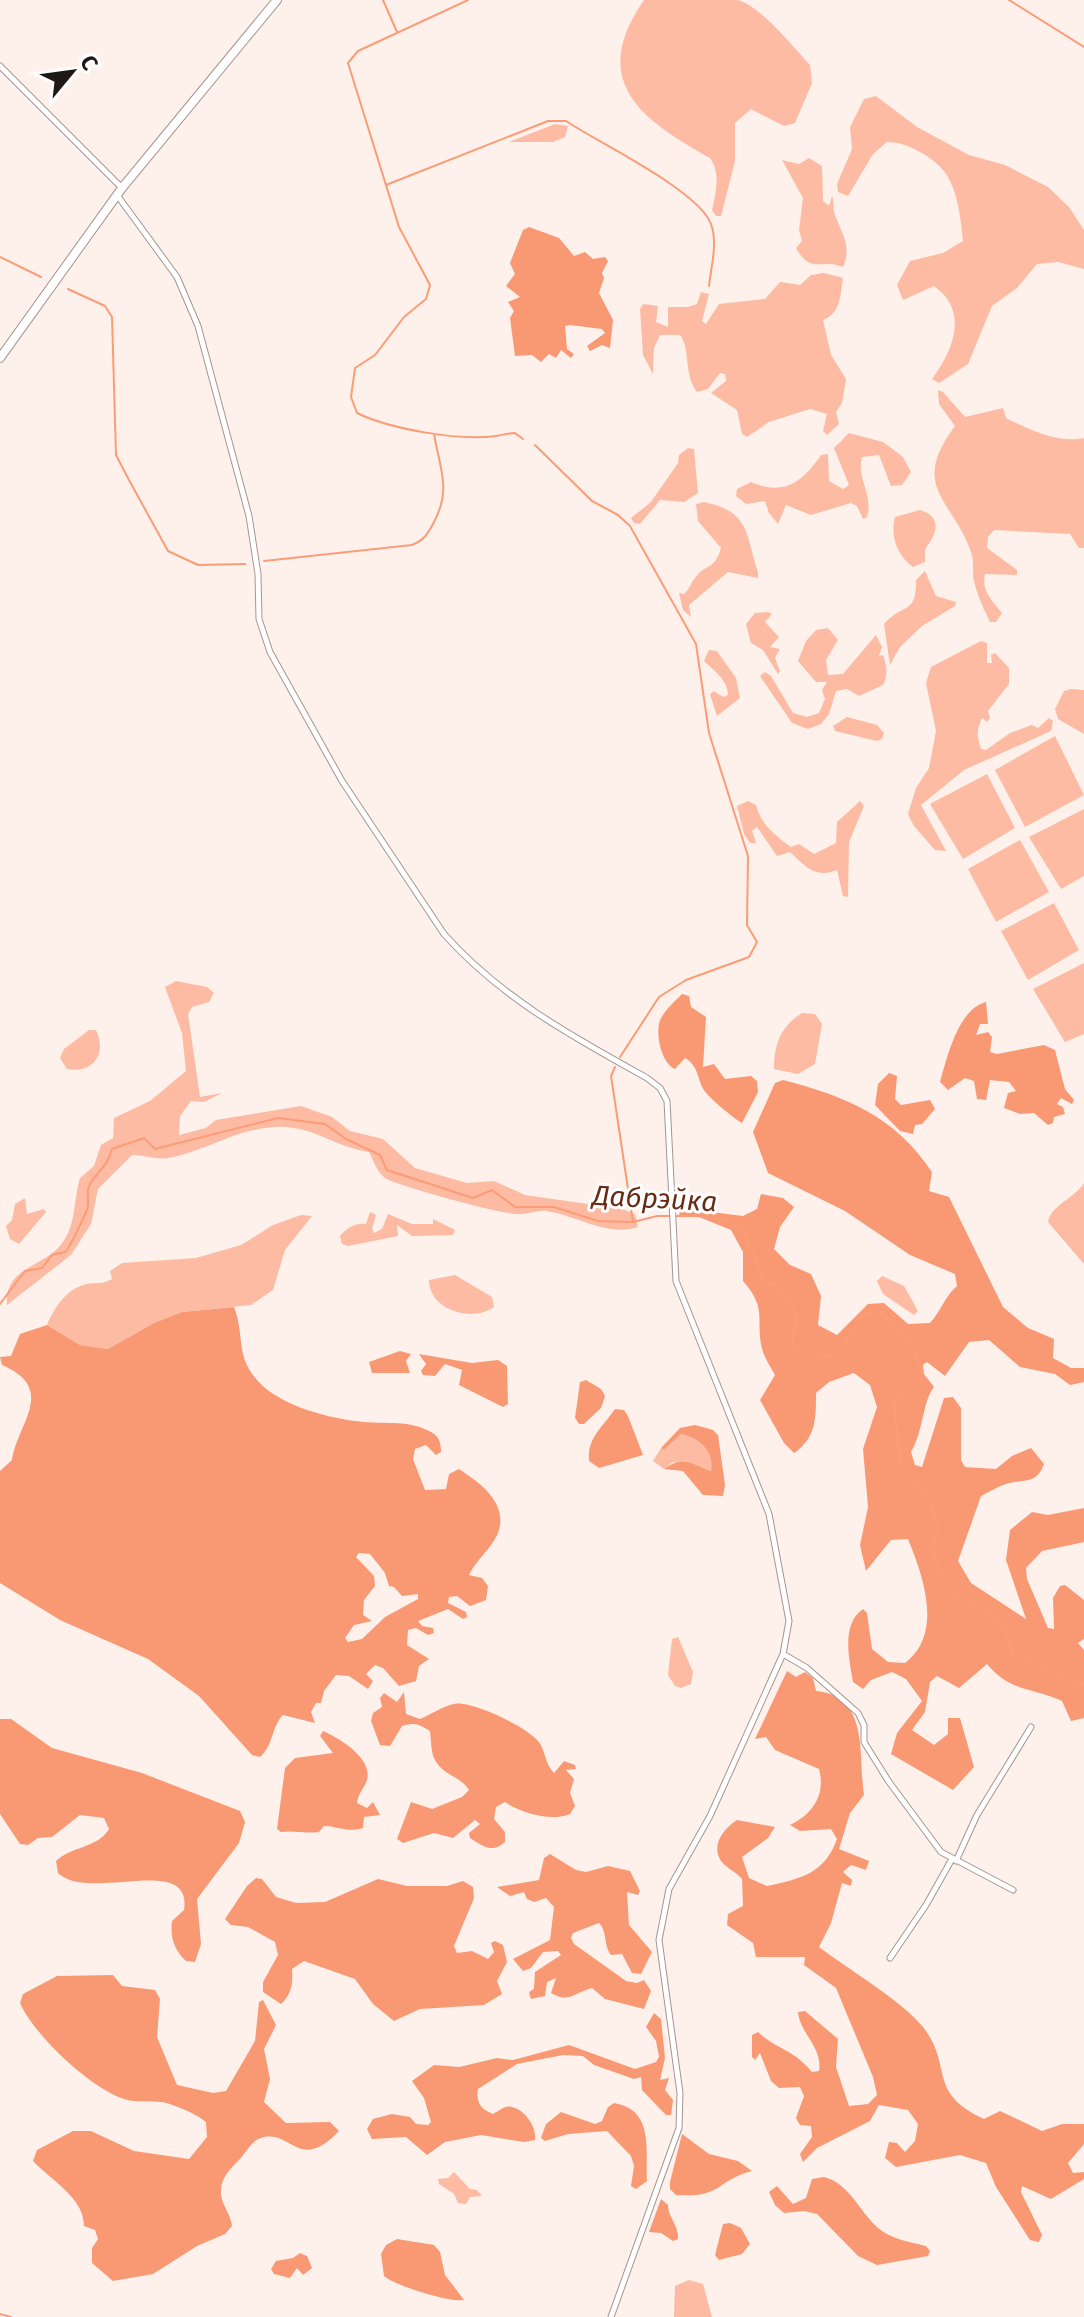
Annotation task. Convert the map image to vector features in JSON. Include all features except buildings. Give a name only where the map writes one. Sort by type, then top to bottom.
[{"type":"highway","points":[[0,358],[120,191],[277,0]]},
{"type":"street","points":[[0,66],[120,191],[177,277],[198,326],[249,516],[258,574],[259,619],[270,652],[350,793],[444,934],[464,957],[557,1029],[660,1088],[669,1113],[670,1208],[676,1281],[683,1306],[769,1514],[789,1621],[783,1654],[710,1816],[669,1889],[665,1902],[659,1940],[680,2093],[679,2128],[611,2317]]},
{"type":"street","points":[[783,1654],[807,1668],[858,1713],[864,1725],[864,1742],[889,1782],[936,1845],[954,1860],[1013,1890]]},
{"type":"street","points":[[890,1958],[954,1860],[977,1815],[1031,1727]]},
{"type":"shaded area","points":[[644,0],[737,0],[746,3],[776,28],[810,65],[812,83],[795,123],[784,126],[751,109],[735,123],[735,161],[721,216],[716,216],[712,210],[717,176],[710,158],[662,128],[644,112],[630,95],[622,75],[621,53],[628,28]]},
{"type":"shaded area","points":[[876,96],[917,127],[969,155],[1005,165],[1048,187],[1069,207],[1084,230],[1084,269],[1058,262],[1037,264],[1017,288],[992,306],[968,364],[939,383],[932,379],[952,343],[955,319],[952,307],[934,286],[903,300],[897,285],[910,261],[943,253],[963,241],[958,206],[950,181],[928,157],[911,147],[887,142],[873,154],[848,196],[838,192],[837,184],[852,149],[850,127],[864,99]]},
{"type":"shaded area","points":[[555,124],[568,126],[565,137],[553,142],[509,142]]},
{"type":"shaded area","points":[[809,158],[822,166],[823,201],[829,206],[832,196],[833,199],[834,213],[846,246],[843,267],[812,264],[796,248],[802,241],[799,230],[803,198],[782,160],[799,164]]},
{"type":"shaded area","points":[[529,227],[559,238],[574,256],[585,252],[593,259],[605,257],[608,261],[602,273],[604,278],[599,293],[613,320],[610,348],[602,345],[590,351],[587,346],[605,333],[602,329],[570,325],[565,326],[567,349],[574,354],[571,358],[561,350],[556,358],[549,354],[541,362],[532,355],[515,356],[510,318],[514,311],[508,302],[520,297],[506,286],[515,274],[510,263],[523,230]]},
{"type":"shaded area","points":[[824,273],[843,278],[836,308],[823,320],[831,355],[846,379],[842,403],[836,412],[839,424],[827,435],[823,431],[827,414],[810,409],[769,422],[747,437],[742,434],[737,410],[711,393],[726,381],[725,374],[720,373],[708,389],[697,392],[690,377],[680,335],[660,335],[654,348],[653,374],[643,355],[640,309],[643,304],[658,306],[656,322],[668,327],[668,307],[688,307],[697,304],[701,292],[709,294],[702,321],[706,324],[719,304],[765,299],[780,282],[800,285],[811,275]]},
{"type":"shaded area","points":[[938,390],[965,417],[1003,408],[1006,418],[1034,431],[1065,439],[1084,438],[1084,548],[1079,548],[1070,534],[994,530],[988,537],[987,548],[1017,570],[1017,575],[985,574],[986,590],[1002,613],[996,622],[990,622],[981,602],[974,581],[972,555],[935,480],[935,465],[941,447],[955,426],[939,404]]},
{"type":"shaded area","points":[[849,433],[883,442],[903,457],[911,472],[902,485],[891,486],[879,455],[862,457],[861,472],[869,509],[867,517],[863,519],[857,506],[851,503],[811,515],[786,505],[778,524],[769,513],[765,501],[746,504],[736,496],[737,489],[751,482],[773,488],[791,484],[807,473],[821,455],[828,454],[829,481],[843,489],[849,485],[834,448]]},
{"type":"shaded area","points":[[688,448],[694,449],[698,493],[684,502],[660,500],[640,524],[634,523],[631,518],[651,502],[678,463],[679,455]]},
{"type":"shaded area","points":[[704,502],[730,512],[744,526],[758,578],[728,572],[689,605],[691,617],[683,610],[679,593],[684,594],[688,590],[699,573],[713,563],[721,548],[698,521],[696,504]]},
{"type":"shaded area","points":[[920,510],[932,517],[936,526],[933,538],[925,549],[925,562],[913,567],[899,551],[894,538],[894,524],[895,517]]},
{"type":"shaded area","points":[[925,571],[936,596],[956,602],[955,606],[922,626],[900,647],[890,665],[884,624],[911,604],[916,580]]},
{"type":"shaded area","points":[[755,613],[772,614],[765,622],[779,637],[770,647],[780,649],[775,658],[780,671],[778,674],[763,650],[751,643],[746,624]]},
{"type":"shaded area","points":[[828,628],[838,640],[826,660],[828,675],[843,674],[876,635],[882,647],[879,656],[883,655],[886,678],[883,685],[859,696],[847,689],[836,691],[829,714],[821,724],[808,729],[792,723],[760,676],[765,672],[771,676],[793,713],[807,717],[819,713],[825,699],[822,690],[827,682],[816,682],[798,661],[806,641],[816,630]]},
{"type":"shaded area","points":[[981,641],[987,643],[987,663],[992,663],[991,655],[995,653],[1009,668],[1009,684],[988,711],[990,718],[987,722],[982,718],[980,722],[978,734],[981,749],[986,750],[1010,733],[1032,725],[1038,728],[1049,718],[1053,721],[1051,731],[964,770],[921,805],[946,851],[935,850],[914,826],[908,814],[916,788],[929,768],[936,731],[926,683],[931,667]]},
{"type":"shaded area","points":[[709,650],[717,651],[736,678],[740,698],[717,716],[710,694],[714,691],[723,697],[728,695],[720,676],[704,661]]},
{"type":"shaded area","points":[[1084,690],[1084,734],[1058,719],[1055,709],[1064,691]]},
{"type":"shaded area","points":[[847,717],[877,725],[884,733],[882,739],[877,741],[835,731],[833,726]]},
{"type":"shaded area","points":[[1055,736],[1084,795],[1025,827],[995,770]]},
{"type":"shaded area","points":[[987,774],[1015,828],[963,859],[930,804]]},
{"type":"shaded area","points":[[748,801],[756,805],[765,823],[779,838],[791,847],[799,844],[814,854],[836,843],[837,822],[860,801],[864,806],[849,842],[848,897],[843,896],[837,870],[816,872],[790,852],[777,856],[757,827],[752,831],[756,843],[750,843],[744,834],[737,806]]},
{"type":"shaded area","points":[[1084,809],[1084,876],[1061,889],[1029,837]]},
{"type":"shaded area","points":[[1020,840],[1049,892],[996,922],[968,869]]},
{"type":"shaded area","points":[[1054,903],[1079,950],[1028,980],[1001,931]]},
{"type":"shaded area","points":[[1084,963],[1084,1034],[1065,1042],[1033,989]]},
{"type":"shaded area","points":[[176,981],[207,987],[214,993],[209,1002],[192,1007],[188,1014],[200,1097],[222,1093],[204,1102],[191,1101],[180,1116],[179,1135],[206,1128],[216,1120],[301,1106],[332,1117],[350,1131],[383,1139],[415,1168],[467,1183],[494,1181],[525,1195],[588,1204],[607,1203],[635,1214],[638,1227],[604,1228],[547,1211],[517,1214],[471,1205],[385,1178],[369,1152],[301,1129],[275,1127],[234,1136],[169,1158],[132,1155],[98,1189],[91,1224],[71,1255],[7,1305],[7,1293],[16,1277],[57,1249],[68,1233],[80,1178],[94,1166],[101,1145],[113,1138],[114,1118],[150,1101],[186,1071],[182,1033],[165,987]]},
{"type":"shaded area","points":[[682,994],[689,996],[691,1007],[706,1017],[703,1067],[714,1064],[725,1079],[751,1076],[757,1081],[758,1092],[742,1123],[708,1095],[690,1062],[685,1058],[675,1069],[663,1054],[659,1024],[665,1011]]},
{"type":"shaded area","points":[[986,1002],[988,1024],[980,1024],[976,1035],[988,1032],[992,1037],[990,1052],[997,1054],[1044,1045],[1055,1050],[1065,1089],[1074,1100],[1072,1104],[1061,1098],[1057,1104],[1063,1107],[1065,1114],[1054,1117],[1053,1123],[1048,1125],[1034,1113],[1020,1114],[1004,1108],[1008,1093],[1016,1091],[1009,1082],[990,1080],[986,1100],[977,1099],[974,1081],[965,1078],[948,1090],[940,1082],[961,1024],[976,1006]]},
{"type":"shaded area","points":[[802,1013],[815,1014],[822,1024],[815,1064],[798,1074],[774,1069],[780,1036]]},
{"type":"shaded area","points":[[89,1030],[96,1030],[99,1038],[96,1060],[84,1068],[67,1069],[60,1058],[64,1049]]},
{"type":"shaded area","points":[[889,1073],[897,1076],[895,1099],[901,1105],[930,1100],[935,1109],[922,1124],[915,1125],[913,1134],[900,1131],[875,1105],[878,1084]]},
{"type":"shaded area","points":[[783,1080],[848,1101],[885,1122],[902,1136],[932,1172],[929,1191],[949,1197],[1003,1307],[1028,1328],[1054,1339],[1053,1358],[1071,1368],[1084,1368],[1084,1382],[1070,1385],[1055,1374],[1020,1367],[989,1340],[969,1342],[945,1376],[927,1362],[923,1365],[924,1374],[934,1387],[911,1452],[915,1465],[922,1467],[944,1398],[953,1397],[961,1408],[961,1460],[965,1467],[996,1469],[1012,1456],[1031,1448],[1044,1464],[1037,1476],[1006,1484],[981,1496],[958,1561],[971,1583],[1026,1619],[1006,1560],[1010,1530],[1032,1512],[1048,1515],[1084,1508],[1084,1542],[1042,1551],[1026,1568],[1027,1579],[1048,1628],[1054,1629],[1053,1598],[1060,1586],[1065,1585],[1084,1600],[1084,1639],[1078,1643],[1084,1650],[1084,1718],[1071,1721],[1062,1701],[1004,1680],[987,1664],[959,1688],[937,1676],[930,1682],[925,1712],[912,1730],[934,1745],[948,1734],[948,1718],[960,1718],[974,1767],[953,1790],[891,1754],[897,1733],[922,1701],[906,1679],[892,1672],[871,1680],[863,1689],[853,1682],[849,1633],[856,1616],[863,1609],[867,1613],[872,1649],[888,1662],[905,1663],[917,1651],[927,1620],[924,1587],[908,1539],[891,1540],[866,1571],[860,1545],[868,1507],[863,1449],[877,1407],[870,1385],[854,1373],[829,1382],[816,1393],[811,1434],[794,1453],[784,1443],[760,1400],[775,1375],[763,1352],[756,1300],[743,1281],[743,1252],[731,1230],[699,1217],[679,1217],[680,1208],[743,1216],[757,1209],[761,1194],[783,1198],[794,1207],[780,1227],[774,1249],[790,1265],[811,1274],[821,1296],[818,1325],[837,1335],[868,1304],[884,1303],[908,1324],[930,1323],[934,1318],[957,1286],[955,1274],[910,1255],[845,1211],[768,1173],[753,1132],[775,1083]]},
{"type":"shaded area","points":[[1084,1183],[1084,1264],[1048,1222],[1054,1211]]},
{"type":"shaded area","points":[[25,1198],[27,1214],[44,1209],[46,1212],[19,1244],[10,1239],[6,1226],[12,1220],[15,1204]]},
{"type":"shaded area","points":[[370,1212],[376,1215],[372,1228],[374,1233],[382,1229],[388,1214],[412,1224],[433,1224],[433,1219],[455,1230],[453,1235],[412,1236],[397,1225],[398,1236],[348,1246],[342,1244],[340,1236],[358,1224],[366,1224]]},
{"type":"shaded area","points":[[301,1215],[312,1216],[285,1250],[273,1290],[251,1305],[182,1312],[154,1323],[108,1349],[80,1345],[47,1325],[67,1294],[80,1286],[112,1279],[110,1271],[122,1263],[196,1258],[241,1245],[273,1225]]},
{"type":"shaded area","points":[[455,1275],[492,1297],[494,1307],[475,1314],[453,1311],[444,1306],[436,1299],[429,1280]]},
{"type":"shaded area","points":[[882,1276],[904,1286],[918,1311],[914,1315],[883,1294],[877,1281]]},
{"type":"shaded area","points":[[234,1307],[246,1362],[267,1389],[292,1404],[336,1418],[406,1424],[431,1432],[439,1440],[441,1452],[436,1455],[426,1445],[415,1449],[413,1459],[425,1490],[446,1489],[449,1474],[459,1469],[490,1495],[500,1512],[498,1533],[469,1575],[482,1578],[488,1586],[486,1600],[470,1606],[457,1596],[449,1597],[448,1603],[466,1612],[467,1617],[463,1619],[448,1609],[418,1621],[422,1626],[433,1628],[434,1633],[428,1635],[416,1628],[408,1630],[407,1645],[429,1659],[419,1666],[416,1681],[399,1686],[383,1668],[375,1665],[366,1674],[373,1681],[368,1689],[349,1676],[336,1675],[324,1691],[321,1703],[316,1703],[311,1712],[315,1723],[283,1715],[260,1757],[252,1755],[199,1696],[148,1659],[60,1620],[0,1583],[0,1471],[12,1460],[30,1408],[31,1396],[28,1385],[19,1374],[2,1365],[0,1357],[11,1356],[20,1334],[47,1325],[80,1345],[108,1349],[154,1323],[182,1312]],"holes":[[[359,1553],[370,1554],[385,1573],[389,1586],[402,1596],[418,1594],[418,1599],[385,1617],[362,1639],[348,1642],[345,1638],[354,1625],[372,1621],[363,1615],[364,1600],[375,1586],[374,1576],[356,1557]]]},
{"type":"shaded area","points":[[400,1351],[411,1354],[406,1361],[410,1373],[372,1373],[369,1362]]},
{"type":"shaded area","points":[[419,1354],[472,1363],[498,1360],[507,1366],[508,1404],[503,1407],[459,1385],[462,1370],[445,1364],[435,1376],[423,1375],[421,1371],[426,1364]]},
{"type":"shaded area","points":[[586,1380],[601,1389],[605,1396],[601,1408],[584,1424],[579,1424],[575,1418],[580,1382]]},
{"type":"shaded area","points":[[615,1409],[624,1410],[628,1416],[643,1455],[599,1468],[589,1461],[591,1445]]},
{"type":"shaded area","points":[[695,1425],[713,1430],[718,1435],[725,1485],[723,1496],[703,1495],[683,1471],[664,1469],[683,1462],[711,1471],[711,1457],[704,1446],[694,1439],[681,1434],[664,1450],[661,1448],[680,1428]]},
{"type":"shaded area","points":[[681,1434],[704,1446],[711,1457],[712,1471],[673,1462],[664,1469],[653,1461],[661,1448],[664,1450]]},
{"type":"shaded area","points":[[678,1637],[693,1672],[691,1684],[681,1688],[675,1686],[668,1675],[672,1639]]},
{"type":"shaded area","points":[[787,1671],[796,1677],[805,1672],[813,1678],[816,1691],[833,1695],[845,1704],[858,1730],[860,1746],[864,1795],[850,1813],[839,1849],[869,1861],[866,1870],[851,1865],[843,1872],[852,1880],[851,1886],[842,1883],[831,1923],[819,1947],[914,2017],[932,2041],[947,2089],[966,2109],[984,2119],[1000,2111],[1042,2131],[1062,2124],[1084,2124],[1084,2144],[1068,2163],[1073,2173],[1084,2172],[1084,2179],[1051,2199],[1022,2186],[1021,2192],[1042,2235],[1039,2242],[1030,2240],[996,2187],[986,2163],[960,2155],[896,2167],[885,2158],[889,2142],[897,2143],[905,2152],[915,2141],[918,2124],[908,2110],[879,2105],[870,2121],[817,2148],[803,2162],[800,2154],[812,2137],[811,2126],[800,2125],[796,2118],[804,2096],[800,2087],[779,2088],[771,2081],[760,2053],[755,2060],[752,2057],[752,2035],[758,2032],[798,2058],[812,2072],[819,2071],[818,2055],[798,2012],[805,2011],[838,2039],[836,2067],[849,2106],[868,2104],[877,2095],[873,2077],[836,1988],[804,1965],[805,1957],[756,1957],[753,1943],[727,1925],[728,1914],[743,1906],[742,1879],[721,1861],[717,1849],[720,1837],[732,1823],[737,1820],[775,1827],[768,1838],[742,1857],[749,1878],[767,1886],[801,1877],[819,1867],[837,1839],[831,1829],[800,1831],[790,1825],[805,1815],[816,1802],[821,1787],[819,1769],[775,1750],[766,1737],[755,1739]]},
{"type":"shaded area","points":[[404,1692],[406,1714],[420,1719],[454,1704],[473,1706],[532,1735],[541,1745],[554,1773],[564,1761],[575,1765],[576,1769],[566,1770],[574,1779],[570,1793],[575,1806],[570,1814],[554,1817],[536,1815],[505,1802],[496,1807],[494,1819],[505,1832],[505,1842],[496,1848],[488,1848],[470,1838],[469,1833],[480,1824],[475,1820],[453,1838],[434,1833],[403,1843],[397,1839],[411,1802],[432,1809],[462,1797],[469,1790],[437,1764],[432,1752],[430,1731],[423,1727],[413,1724],[402,1726],[390,1746],[380,1745],[371,1721],[373,1713],[382,1707],[380,1698],[384,1693],[397,1702]]},
{"type":"shaded area","points":[[0,1719],[11,1719],[52,1748],[142,1773],[240,1811],[245,1822],[239,1843],[197,1899],[201,1944],[195,1962],[186,1961],[174,1943],[172,1921],[184,1910],[182,1893],[172,1884],[156,1881],[92,1883],[72,1881],[58,1873],[56,1861],[62,1856],[92,1844],[104,1835],[109,1829],[104,1818],[80,1815],[52,1837],[38,1838],[28,1845],[20,1844],[0,1814]]},
{"type":"shaded area","points":[[323,1731],[346,1744],[365,1764],[367,1780],[357,1803],[367,1808],[373,1802],[380,1815],[364,1817],[363,1828],[347,1830],[324,1826],[319,1832],[281,1832],[277,1829],[285,1768],[295,1758],[333,1753],[320,1736]]},
{"type":"shaded area","points":[[550,1854],[576,1870],[586,1872],[608,1866],[630,1871],[640,1891],[638,1895],[627,1892],[629,1925],[652,1952],[641,1974],[632,1973],[622,1954],[611,1955],[599,1923],[573,1933],[571,1938],[574,1944],[626,1981],[637,1983],[644,1980],[651,1991],[644,2009],[605,1999],[592,1988],[567,1997],[557,1996],[551,1993],[556,1978],[547,1982],[545,1996],[531,1999],[529,1992],[534,1989],[535,1972],[561,1955],[558,1951],[543,1952],[531,1968],[523,1971],[513,1959],[550,1940],[554,1907],[546,1898],[534,1902],[527,1899],[524,1892],[510,1896],[497,1887],[539,1880],[544,1858]]},
{"type":"shaded area","points":[[256,1878],[262,1879],[276,1897],[296,1903],[325,1902],[378,1879],[407,1886],[447,1886],[463,1881],[473,1887],[474,1898],[454,1946],[457,1953],[472,1951],[488,1959],[494,1952],[491,1943],[495,1941],[503,1945],[507,1962],[497,1981],[502,1994],[484,2005],[420,2009],[394,2021],[373,2004],[355,1979],[304,1961],[292,1969],[291,1988],[281,2004],[263,1992],[263,1982],[278,1955],[275,1942],[248,1927],[231,1925],[225,1919]]},
{"type":"shaded area","points":[[113,1975],[122,1986],[155,1990],[160,1999],[157,2037],[177,2085],[213,2093],[226,2091],[255,2041],[259,2002],[263,2000],[276,2025],[264,2049],[270,2079],[264,2102],[286,2123],[330,2122],[339,2131],[314,2149],[296,2147],[271,2137],[257,2140],[229,2170],[221,2186],[232,2226],[225,2234],[197,2246],[153,2274],[113,2281],[92,2263],[92,2248],[98,2239],[95,2230],[84,2226],[83,2216],[73,2198],[33,2161],[37,2150],[73,2131],[91,2131],[134,2151],[189,2159],[207,2137],[206,2122],[191,2113],[166,2103],[124,2099],[95,2084],[50,2045],[20,2003],[23,1994],[57,1976]]},
{"type":"shaded area","points":[[654,2013],[661,2019],[665,2058],[660,2080],[669,2078],[665,2090],[673,2100],[671,2115],[666,2115],[642,2090],[641,2077],[634,2079],[594,2065],[583,2056],[563,2055],[517,2064],[478,2089],[480,2104],[489,2112],[493,2114],[509,2107],[526,2115],[535,2140],[524,2142],[481,2135],[445,2142],[427,2155],[406,2137],[372,2139],[367,2129],[373,2119],[392,2114],[410,2117],[416,2124],[428,2125],[431,2122],[424,2098],[412,2081],[434,2065],[459,2067],[497,2058],[513,2060],[569,2045],[635,2069],[656,2062],[659,2057],[656,2041],[646,2027]]},
{"type":"shaded area","points":[[614,2103],[636,2114],[645,2133],[647,2181],[636,2189],[631,2186],[634,2166],[631,2156],[607,2131],[568,2134],[545,2141],[541,2138],[546,2124],[561,2112],[595,2124],[602,2121],[608,2107]]},
{"type":"shaded area","points":[[682,2134],[709,2154],[738,2161],[752,2171],[703,2194],[676,2195],[670,2189],[670,2182]]},
{"type":"shaded area","points":[[454,2172],[470,2189],[477,2190],[482,2196],[470,2197],[466,2204],[458,2203],[454,2194],[439,2184],[438,2179],[448,2178]]},
{"type":"shaded area","points":[[824,2177],[840,2185],[883,2232],[926,2246],[930,2251],[928,2256],[877,2265],[858,2256],[817,2214],[804,2211],[784,2213],[775,2205],[769,2192],[777,2186],[793,2204],[806,2198],[812,2179]]},
{"type":"shaded area","points":[[661,2199],[668,2205],[677,2230],[678,2239],[673,2241],[661,2233],[649,2232]]},
{"type":"shaded area","points":[[730,2223],[741,2228],[750,2244],[742,2254],[719,2260],[715,2255],[723,2224]]},
{"type":"shaded area","points":[[397,2239],[434,2245],[440,2252],[445,2275],[464,2300],[422,2292],[384,2276],[381,2254],[386,2245]]},
{"type":"shaded area","points":[[300,2253],[307,2256],[312,2268],[303,2275],[297,2268],[290,2278],[274,2274],[271,2269],[276,2261],[293,2258]]},
{"type":"shaded area","points":[[689,2280],[703,2284],[712,2317],[674,2317],[675,2286]]},
{"type":"waterway","points":[[383,0],[397,32]]},
{"type":"waterway","points":[[468,0],[358,51],[348,63],[399,227],[430,285],[426,299],[404,317],[375,355],[355,368],[351,397],[357,413],[405,429],[463,437],[515,433],[523,439]]},
{"type":"waterway","points":[[1009,0],[1084,47]]},
{"type":"waterway","points":[[386,185],[548,121],[566,121],[668,182],[702,211],[711,224],[714,239],[709,286]]},
{"type":"waterway","points":[[0,257],[41,277]]},
{"type":"waterway","points":[[68,289],[105,306],[112,317],[116,455],[168,551],[198,565],[245,564]]},
{"type":"waterway","points":[[264,561],[412,545],[422,539],[439,512],[442,500],[441,469],[434,434]]},
{"type":"waterway","points":[[535,445],[592,501],[618,515],[630,526],[696,644],[709,733],[748,856],[747,925],[757,942],[749,957],[686,980],[659,997],[620,1057]]},
{"type":"waterway","points":[[615,1067],[611,1076],[633,1222]]},
{"type":"waterway","name":"Дабрэйка","points":[[0,1304],[25,1271],[42,1268],[52,1255],[67,1250],[87,1210],[90,1185],[112,1149],[144,1138],[155,1149],[278,1118],[325,1124],[346,1139],[380,1155],[387,1170],[473,1198],[492,1190],[515,1207],[554,1207],[598,1221],[633,1222],[657,1216],[697,1216],[729,1221],[743,1230],[765,1283],[778,1286],[797,1313],[792,1346],[808,1354],[830,1356],[844,1344],[866,1313],[880,1311],[913,1349],[924,1378],[893,1402],[901,1464],[932,1504],[937,1528],[933,1550],[938,1572],[960,1598],[993,1616],[1006,1629],[1012,1654],[1055,1675],[1084,1684]]},
{"type":"waterway","points":[[0,2314],[11,2317]]}]
